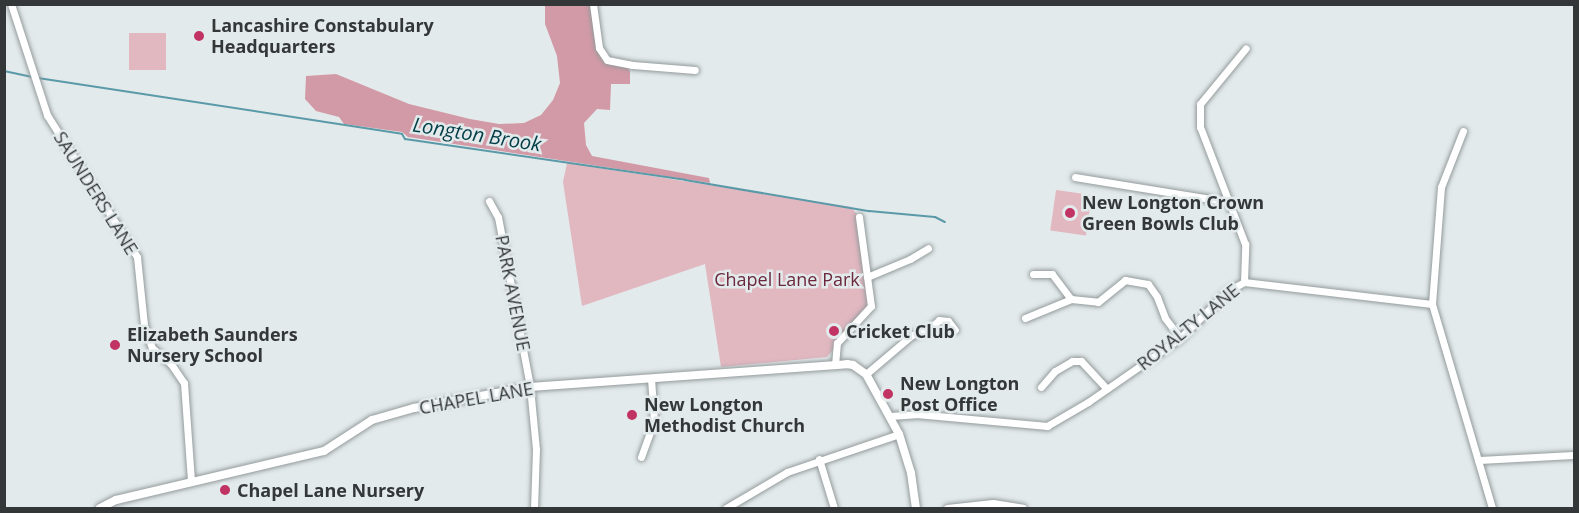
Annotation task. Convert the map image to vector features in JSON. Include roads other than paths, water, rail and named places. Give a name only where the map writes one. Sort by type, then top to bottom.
[{"type":"street","name":"SAUNDERS LANE","points":[[11,4],[48,116],[137,257],[144,325],[149,340],[152,348],[171,364],[184,383],[191,482]]},
{"type":"street","points":[[592,4],[599,48],[607,60],[633,65],[695,70]]},
{"type":"street","points":[[1244,282],[1245,244],[1200,127],[1200,104],[1246,48]]},
{"type":"street","points":[[1463,130],[1441,187],[1432,304],[1492,508]]},
{"type":"street","points":[[1075,177],[1229,202]]},
{"type":"street","name":"PARK AVENUE","points":[[489,201],[498,217],[530,387],[536,449],[534,508]]},
{"type":"street","points":[[835,365],[837,343],[871,306],[859,217]]},
{"type":"street","points":[[867,277],[910,259],[928,248]]},
{"type":"street","points":[[1033,274],[1052,274],[1071,299]]},
{"type":"street","points":[[1025,318],[1071,299],[1098,302],[1125,280],[1148,284],[1157,297],[1165,318],[1180,338]]},
{"type":"street","name":"ROYALTY LANE","points":[[890,416],[916,414],[1047,426],[1107,389],[1180,338],[1228,291],[1244,282],[1432,304]]},
{"type":"street","points":[[916,508],[911,473],[899,434],[866,374],[912,335],[929,328],[939,320],[948,321],[955,330]]},
{"type":"street","points":[[1041,387],[1055,371],[1072,361],[1081,361],[1107,389]]},
{"type":"street","name":"CHAPEL LANE","points":[[100,508],[116,500],[324,451],[372,420],[414,408],[530,387],[835,365],[853,365],[866,374]]},
{"type":"street","points":[[641,457],[654,421],[651,378]]},
{"type":"street","points":[[726,508],[786,472],[819,459],[899,434]]},
{"type":"street","points":[[1478,460],[1575,455]]},
{"type":"street","points":[[819,459],[834,508]]},
{"type":"street","points":[[947,508],[993,503],[1023,508]]},
{"type":"waterway","name":"Longton Brook","points":[[4,71],[33,77]]},
{"type":"waterway","name":"Longton Brook","points":[[38,78],[402,134],[405,139],[685,180],[869,211],[935,217],[945,222]]},
{"type":"place","name":"Lancashire Constabulary Headquarters","points":[[199,36]]},
{"type":"place","name":"New Longton Crown Green Bowls Club","points":[[1070,213]]},
{"type":"place","name":"Cricket Club","points":[[834,331]]},
{"type":"place","name":"Elizabeth Saunders Nursery School","points":[[115,345]]},
{"type":"place","name":"New Longton Post Office","points":[[888,394]]},
{"type":"place","name":"New Longton Methodist Church","points":[[632,415]]},
{"type":"place","name":"Chapel Lane Nursery","points":[[225,490]]},
{"type":"park label","name":"Chapel Lane Park","points":[[787,279]]}]
